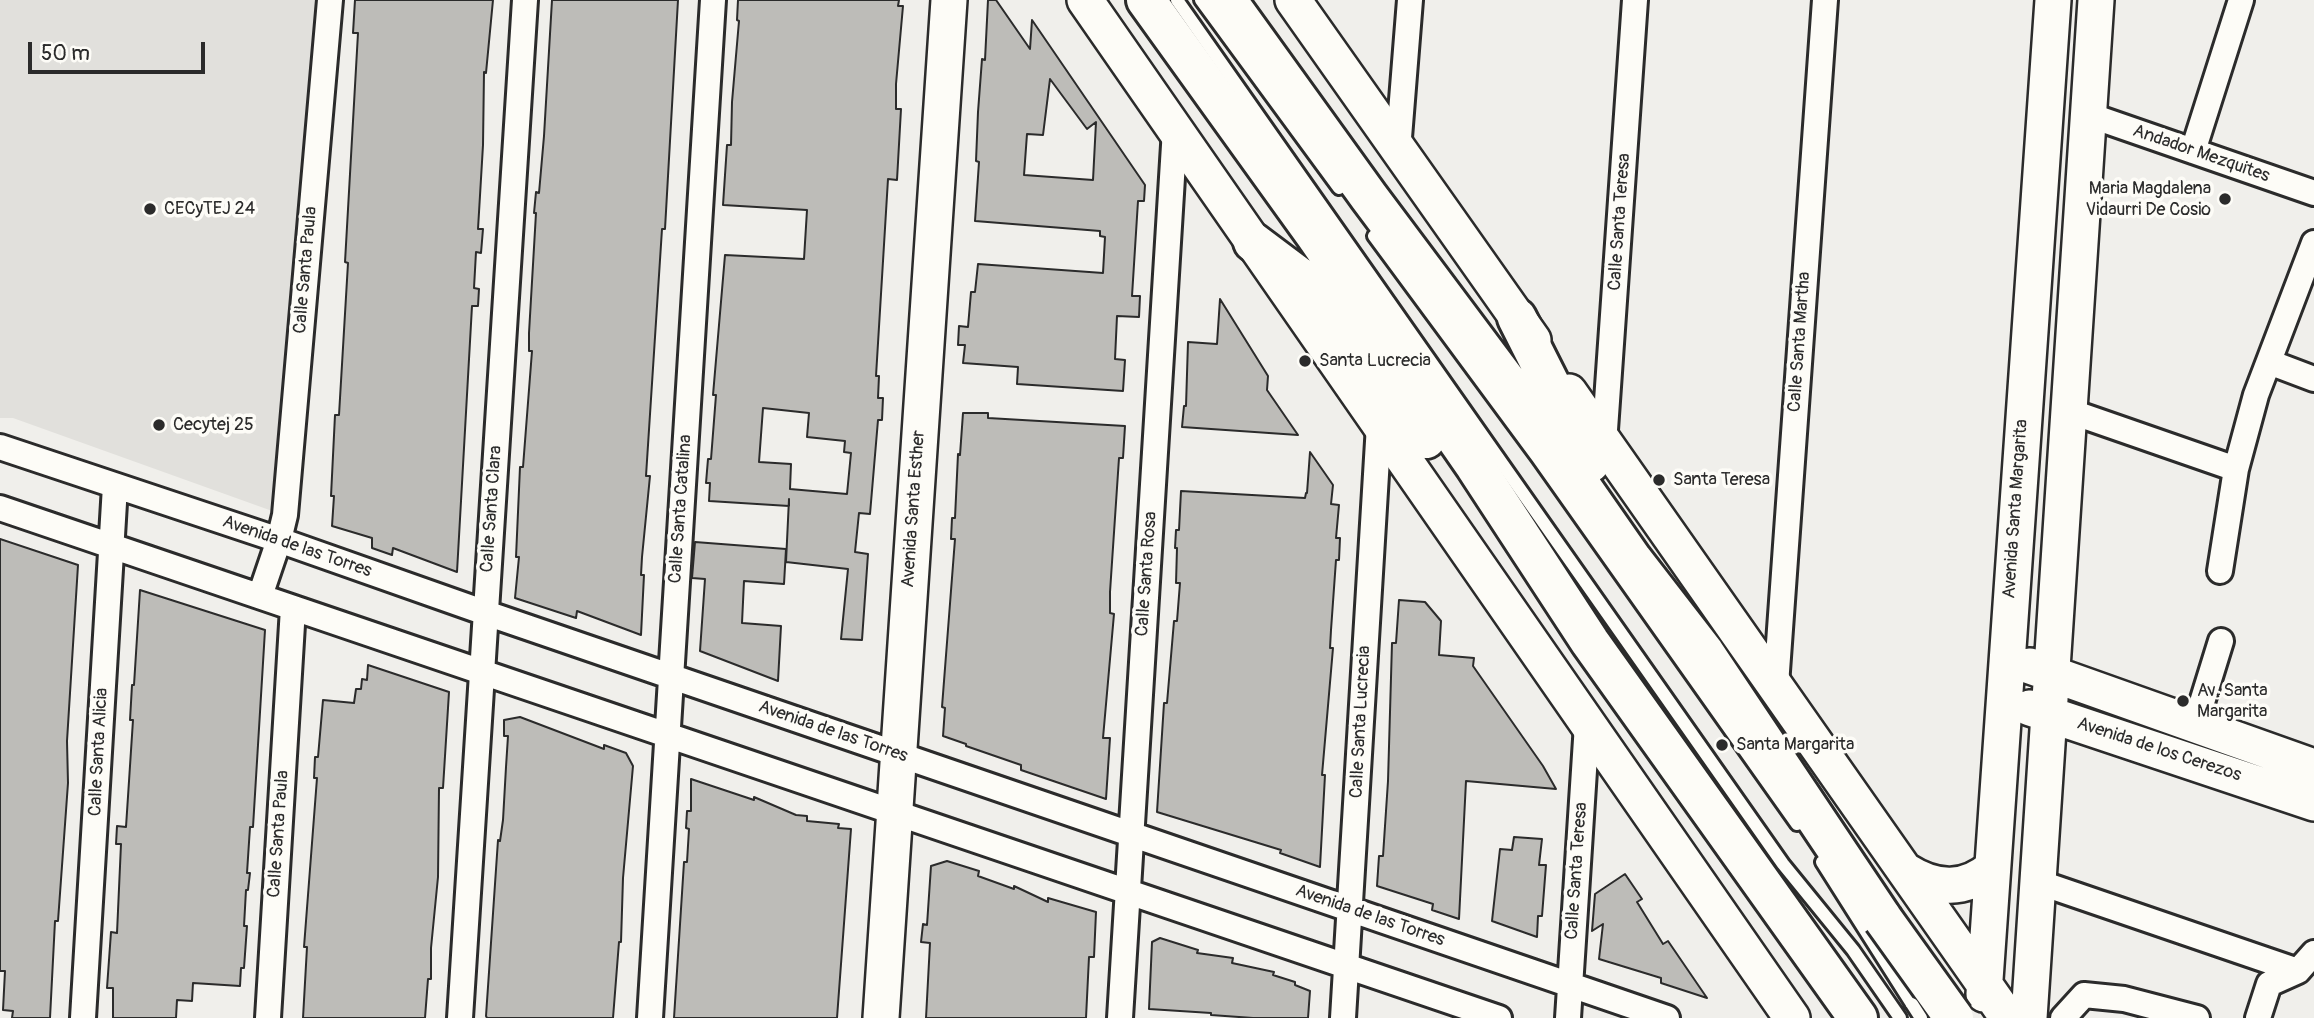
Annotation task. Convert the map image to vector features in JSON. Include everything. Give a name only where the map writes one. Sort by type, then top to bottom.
[{"type":"highway","points":[[1146,0],[1315,235],[1475,466],[1590,642],[1858,1018]]},
{"type":"highway","points":[[1227,0],[1369,197],[1532,415],[1633,560],[1705,653]]},
{"type":"highway","points":[[1253,242],[1309,284],[1518,561],[1561,598]]},
{"type":"highway","points":[[1517,318],[1588,460],[1705,653],[1883,919],[1983,1010]]},
{"type":"main road","name":"Avenida Santa Esther","points":[[881,1018],[949,0]]},
{"type":"main road","points":[[1085,0],[1792,1018]]},
{"type":"main road","points":[[1293,0],[1906,871],[1983,1010],[2033,960]]},
{"type":"main road","name":"Avenida Santa Margarita","points":[[1983,1010],[2053,0]]},
{"type":"main road","points":[[2029,1018],[2096,0]]},
{"type":"main road","name":"Avenida de los Cerezos","points":[[2006,657],[2314,767]]},
{"type":"main road","name":"Avenida de los Cerezos","points":[[2003,699],[2314,803]]},
{"type":"main road","points":[[1906,871],[1926,883],[1950,887],[1973,881],[1992,868]]},
{"type":"main road","points":[[1906,871],[1919,924],[1926,980],[1921,1004],[1912,1011]]},
{"type":"street","name":"Calle Santa Paula","points":[[260,596],[285,515],[330,0]]},
{"type":"street","name":"Calle Santa Clara","points":[[460,1018],[525,0]]},
{"type":"street","name":"Calle Santa Catalina","points":[[650,1018],[713,0]]},
{"type":"street","points":[[1398,150],[1410,0]]},
{"type":"street","name":"Calle Santa Teresa","points":[[1604,444],[1635,0]]},
{"type":"street","name":"Calle Santa Martha","points":[[1776,684],[1825,0]]},
{"type":"street","points":[[2193,151],[2241,0]]},
{"type":"street","name":"Andador Mezquites","points":[[2089,115],[2314,193]]},
{"type":"street","name":"Calle Santa Rosa","points":[[1120,1018],[1175,129]]},
{"type":"street","points":[[2220,571],[2236,469],[2256,395],[2314,244]]},
{"type":"street","points":[[2269,362],[2314,379]]},
{"type":"street","points":[[2069,411],[2236,469]]},
{"type":"street","name":"Calle Santa Lucrecia","points":[[1343,1018],[1379,425]]},
{"type":"street","name":"Avenida de las Torres","points":[[0,447],[279,540],[1667,1018]]},
{"type":"street","name":"Calle Santa Alicia","points":[[83,1018],[115,486]]},
{"type":"street","points":[[0,508],[1499,1018]]},
{"type":"street","name":"Calle Santa Paula","points":[[268,1018],[293,608]]},
{"type":"street","points":[[2195,725],[2221,641]]},
{"type":"street","name":"Calle Santa Teresa","points":[[1568,1018],[1587,724]]},
{"type":"street","points":[[2038,882],[2306,962]]},
{"type":"street","points":[[2258,1018],[2269,984],[2306,962]]},
{"type":"street","points":[[2063,1018],[2084,995],[2124,999],[2197,1018]]},
{"type":"lane","points":[[1177,0],[1783,864],[1853,950],[1900,1018]]},
{"type":"lane","points":[[1201,0],[1349,201]]},
{"type":"lane","points":[[1365,223],[1538,458],[1802,832]]},
{"type":"lane","points":[[1818,855],[1912,1011],[1922,1018]]},
{"type":"shaded area","name":"CECyTEJ 24","points":[[0,0],[317,0],[275,512],[13,418],[0,418]]},
{"type":"building","points":[[355,0],[493,0],[486,73],[484,72],[478,229],[483,229],[481,253],[476,252],[474,288],[479,289],[478,306],[472,306],[457,572],[393,548],[392,555],[372,548],[372,538],[332,526],[335,415],[339,415],[348,263],[345,262],[358,33],[353,33]]},
{"type":"building","points":[[552,0],[678,0],[665,229],[662,229],[646,476],[650,476],[642,557],[641,575],[644,575],[641,635],[577,611],[576,618],[515,598],[519,557],[516,557],[520,467],[523,467],[532,351],[529,351],[529,333],[534,213],[536,192],[539,193],[544,136]]},
{"type":"building","points":[[738,0],[899,0],[898,6],[903,6],[896,84],[896,109],[901,109],[897,180],[888,179],[876,376],[879,376],[878,398],[883,398],[882,420],[878,420],[870,514],[859,513],[855,552],[868,554],[862,640],[841,639],[848,569],[786,562],[789,506],[709,501],[710,483],[706,483],[708,459],[711,459],[716,395],[713,395],[725,255],[804,259],[807,210],[723,205],[727,145],[731,145]],"holes":[[[763,408],[809,413],[807,437],[845,441],[844,452],[851,453],[847,494],[790,489],[791,464],[759,462]]]},
{"type":"building","points":[[988,0],[996,0],[1030,49],[1032,20],[1145,185],[1144,201],[1138,201],[1132,296],[1140,296],[1139,317],[1117,316],[1115,359],[1125,360],[1123,391],[1017,384],[1018,367],[963,363],[965,345],[958,345],[959,326],[968,327],[971,292],[975,292],[978,264],[1103,273],[1105,237],[1100,236],[1100,231],[975,221],[979,162],[976,161],[978,112],[982,59],[985,60]],"holes":[[[1050,79],[1087,129],[1096,122],[1093,180],[1024,175],[1027,134],[1043,135]]]},
{"type":"building","points":[[1220,299],[1268,376],[1267,390],[1298,435],[1182,427],[1186,406],[1188,342],[1217,344]]},
{"type":"building","points":[[963,413],[988,413],[988,418],[1125,426],[1123,458],[1119,458],[1110,592],[1110,613],[1114,614],[1103,738],[1110,738],[1106,799],[1021,770],[1021,765],[943,736],[945,708],[942,707],[955,539],[951,539],[952,518],[955,518]]},
{"type":"building","points":[[1310,452],[1333,485],[1331,504],[1339,505],[1336,538],[1340,538],[1339,560],[1336,560],[1330,648],[1333,648],[1322,775],[1325,775],[1320,867],[1280,853],[1281,850],[1157,812],[1164,703],[1167,703],[1180,583],[1176,583],[1175,548],[1181,491],[1305,498]]},
{"type":"building","points":[[0,539],[78,565],[67,741],[68,783],[58,921],[55,921],[50,1018],[12,1018],[13,1011],[3,1010],[5,971],[0,971]]},
{"type":"building","points":[[695,542],[786,549],[784,584],[744,581],[742,623],[781,626],[778,681],[700,651],[705,579],[692,578]]},
{"type":"building","points":[[140,590],[265,630],[253,827],[250,827],[247,873],[250,873],[244,926],[247,926],[240,986],[193,983],[192,1001],[177,1000],[176,1018],[113,1018],[113,988],[107,988],[111,932],[117,933],[121,844],[116,844],[117,826],[126,827],[133,720],[130,720],[132,685]]},
{"type":"building","points":[[1399,600],[1425,602],[1441,621],[1439,655],[1474,658],[1473,666],[1556,789],[1466,781],[1459,919],[1432,910],[1433,904],[1377,886],[1379,856],[1383,856],[1388,781],[1392,643],[1396,643]]},
{"type":"building","points":[[368,665],[449,692],[443,788],[439,788],[438,877],[431,948],[431,979],[428,979],[425,1018],[303,1018],[307,947],[304,947],[317,778],[314,778],[315,757],[318,757],[323,700],[354,703],[356,689],[361,689],[362,679],[367,680]]},
{"type":"building","points":[[520,717],[604,749],[604,745],[626,753],[633,766],[613,1018],[486,1016],[498,840],[500,841],[503,820],[508,736],[504,736],[504,720]]},
{"type":"building","points":[[691,779],[754,800],[754,797],[796,815],[807,816],[807,821],[839,824],[838,828],[851,829],[837,1018],[674,1018],[684,862],[687,862],[687,811],[691,811]]},
{"type":"building","points":[[1514,837],[1542,839],[1539,865],[1546,865],[1542,916],[1538,916],[1537,937],[1492,921],[1500,849],[1512,850]]},
{"type":"building","points":[[947,861],[979,871],[978,876],[1014,889],[1014,886],[1048,902],[1048,898],[1096,912],[1094,957],[1089,957],[1086,1018],[926,1018],[930,943],[921,942],[923,924],[927,925],[931,866]]},
{"type":"building","points":[[1625,874],[1642,899],[1637,902],[1663,944],[1668,941],[1707,998],[1661,983],[1661,978],[1599,959],[1603,924],[1592,931],[1595,894]]},
{"type":"building","points":[[1160,938],[1198,950],[1197,953],[1233,958],[1232,963],[1274,972],[1273,975],[1295,982],[1295,985],[1310,991],[1308,1018],[1253,1018],[1149,1009],[1152,942]]},
{"type":"place","name":"Maria Magdalena Vidaurri De Cosio","points":[[2225,199]]},
{"type":"place","name":"CECyTEJ 24","points":[[150,209]]},
{"type":"place","name":"Santa Lucrecia","points":[[1305,361]]},
{"type":"place","name":"Cecytej 25","points":[[159,425]]},
{"type":"place","name":"Santa Teresa","points":[[1659,480]]},
{"type":"place","name":"Av. Santa Margarita","points":[[2183,701]]},
{"type":"place","name":"Santa Margarita","points":[[1722,745]]}]
